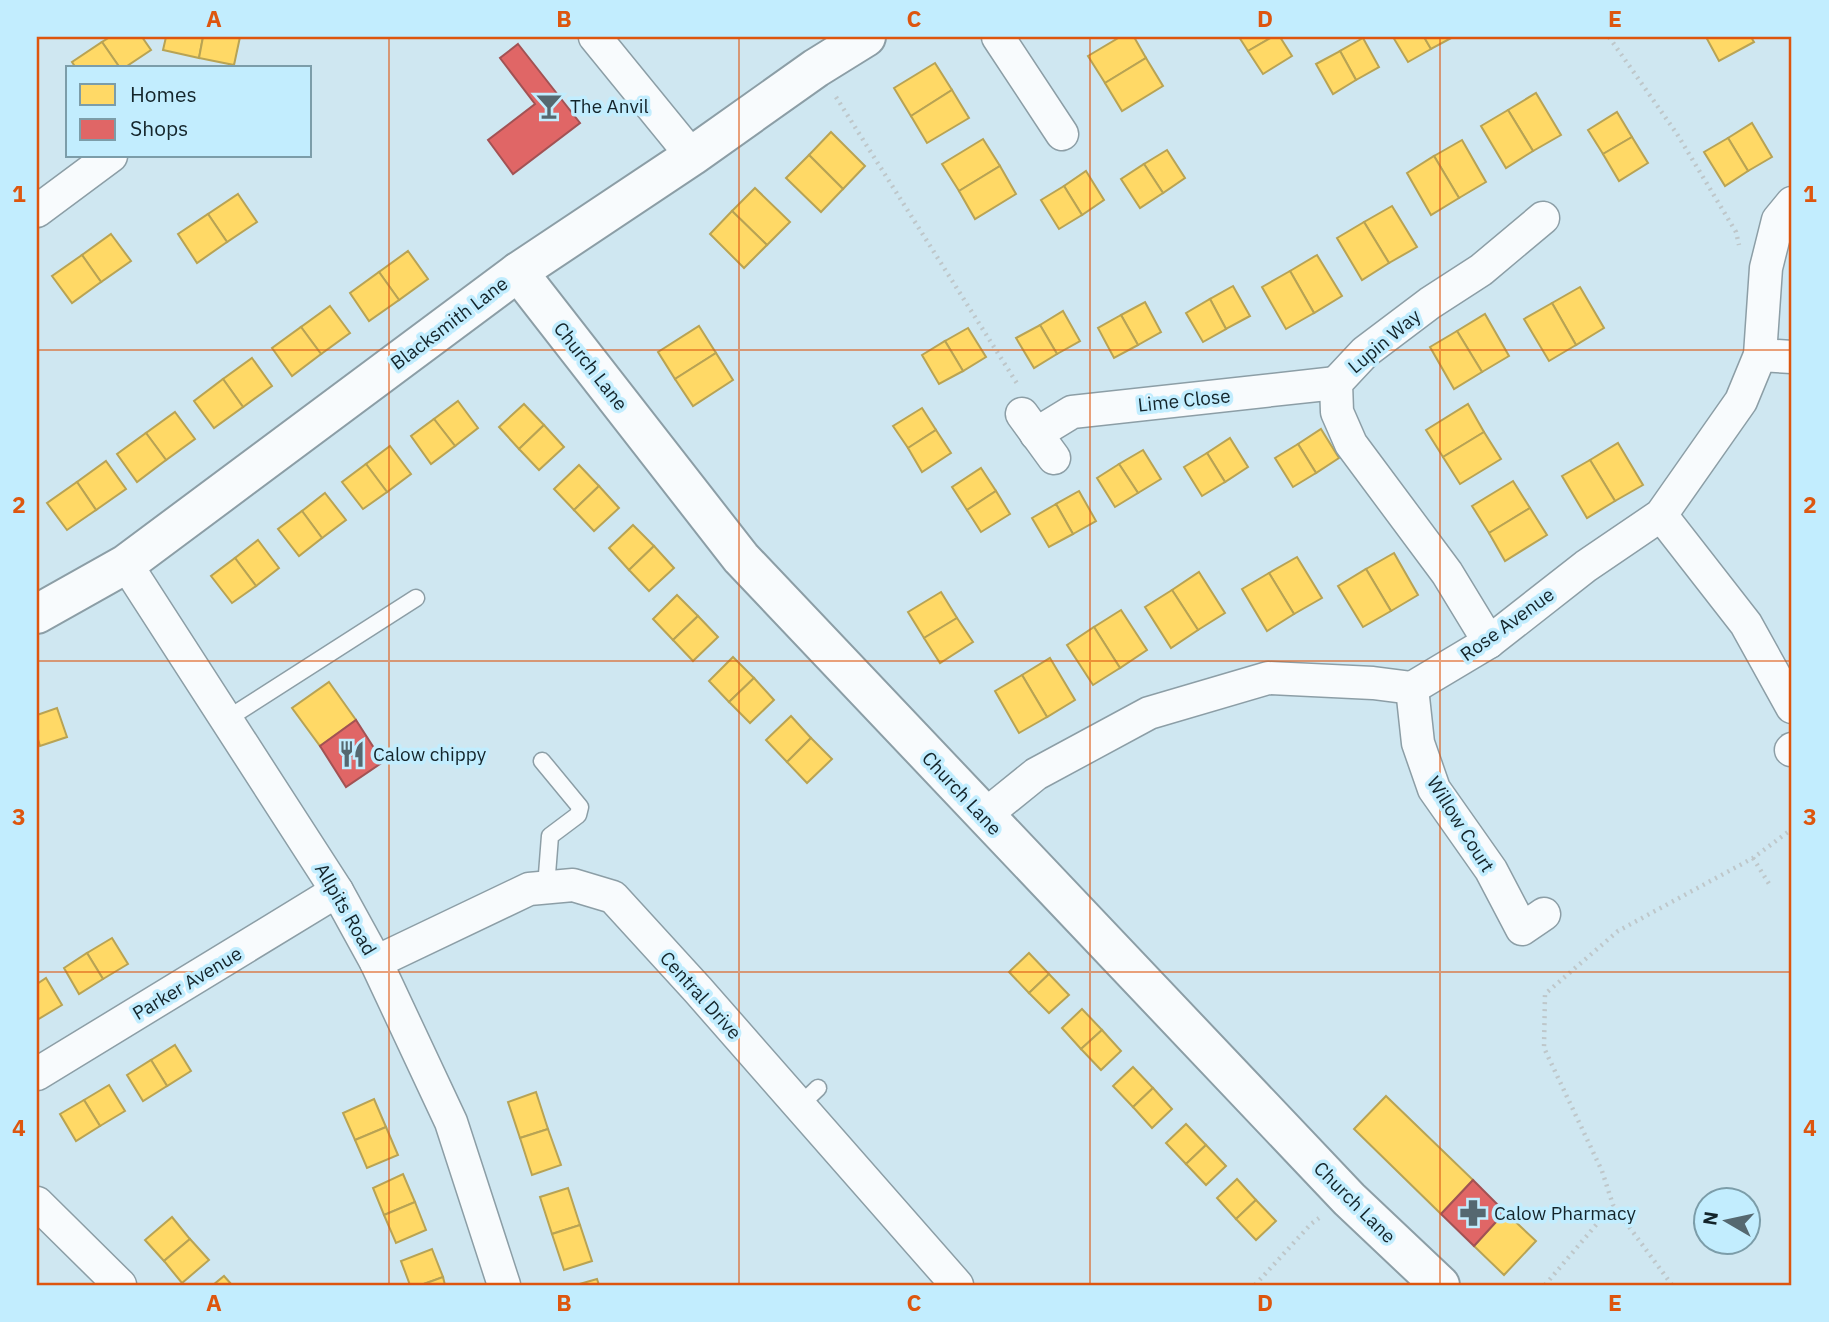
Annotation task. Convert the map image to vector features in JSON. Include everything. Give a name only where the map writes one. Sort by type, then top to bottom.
[{"type":"street","points":[[595,37],[692,156]]},
{"type":"street","name":"Blacksmith Lane","points":[[37,614],[126,564],[518,272],[692,156],[816,68],[866,37]]},
{"type":"street","points":[[998,37],[1062,134]]},
{"type":"street","points":[[37,211],[108,158]]},
{"type":"street","name":"Rose Avenue","points":[[1412,688],[1489,642],[1586,566],[1661,515],[1741,401],[1760,355],[1766,268],[1778,220],[1792,203]]},
{"type":"street","name":"Lupin Way","points":[[1489,642],[1447,573],[1351,444],[1337,412],[1336,383],[1365,352],[1430,303],[1481,270],[1543,218]]},
{"type":"street","name":"Church Lane","points":[[518,272],[741,558],[1349,1199],[1440,1285]]},
{"type":"street","points":[[1760,355],[1792,357]]},
{"type":"street","name":"Lime Close","points":[[1038,435],[1072,412],[1336,383]]},
{"type":"street","points":[[1661,515],[1746,624],[1792,707]]},
{"type":"street","name":"Allpits Road","points":[[126,564],[337,891],[376,962],[451,1122],[504,1285]]},
{"type":"street","points":[[984,816],[1036,774],[1149,713],[1175,705],[1268,678],[1373,683],[1412,688]]},
{"type":"street","name":"Willow Court","points":[[1412,688],[1418,743],[1434,789],[1491,870],[1524,928]]},
{"type":"street","name":"Central Drive","points":[[376,962],[529,889],[573,885],[613,897],[809,1097],[957,1285]]},
{"type":"street","name":"Parker Avenue","points":[[37,1074],[337,891]]},
{"type":"street","points":[[37,1203],[120,1285]]},
{"type":"lane","points":[[226,719],[416,598]]},
{"type":"lane","points":[[542,761],[580,807],[578,815],[550,836],[546,887]]},
{"type":"path","points":[[1609,37],[1677,134],[1736,232],[1739,245]]},
{"type":"path","points":[[816,68],[1029,402],[1038,435]]},
{"type":"path","points":[[1672,1285],[1613,1205],[1602,1171],[1545,1048],[1545,994],[1618,931],[1753,858],[1792,830]]},
{"type":"path","points":[[1753,858],[1771,887]]},
{"type":"path","points":[[1255,1285],[1311,1224],[1349,1199]]},
{"type":"path","points":[[1545,1285],[1613,1205]]},
{"type":"building: Homes","points":[[110,37],[142,37],[151,50],[127,66],[119,66],[102,42]]},
{"type":"building: Homes","points":[[166,37],[203,37],[199,58],[163,50]]},
{"type":"building: Homes","points":[[203,37],[240,37],[234,65],[199,58]]},
{"type":"building: Homes","points":[[1120,37],[1134,37],[1146,58],[1105,83],[1088,56]]},
{"type":"building: Homes","points":[[1239,37],[1272,37],[1248,51]]},
{"type":"building: Homes","points":[[1272,37],[1280,37],[1292,56],[1263,74],[1248,51]]},
{"type":"building: Homes","points":[[1393,37],[1424,37],[1431,49],[1408,62]]},
{"type":"building: Homes","points":[[1424,37],[1453,37],[1431,49]]},
{"type":"building: Homes","points":[[1706,37],[1751,37],[1754,42],[1719,61]]},
{"type":"building: Homes","points":[[1363,38],[1379,67],[1356,80],[1340,51]]},
{"type":"building: Homes","points":[[102,42],[119,66],[75,66],[72,62]]},
{"type":"building: Homes","points":[[1340,51],[1356,80],[1333,94],[1316,64]]},
{"type":"building: Homes","points":[[1146,58],[1163,86],[1122,111],[1105,83]]},
{"type":"building: Homes","points":[[935,63],[952,90],[911,116],[894,88]]},
{"type":"building: Homes","points":[[952,90],[969,118],[927,143],[911,116]]},
{"type":"building: Homes","points":[[1536,93],[1561,135],[1533,151],[1508,110]]},
{"type":"building: Homes","points":[[1508,110],[1533,151],[1506,168],[1481,126]]},
{"type":"building: Homes","points":[[1617,112],[1632,137],[1603,154],[1588,130]]},
{"type":"building: Homes","points":[[1752,123],[1772,157],[1748,171],[1728,138]]},
{"type":"building: Homes","points":[[831,132],[865,166],[843,189],[809,155]]},
{"type":"building: Homes","points":[[1632,137],[1648,163],[1619,181],[1603,154]]},
{"type":"building: Homes","points":[[1728,138],[1748,171],[1725,186],[1704,152]]},
{"type":"building: Homes","points":[[983,139],[1000,166],[959,191],[942,164]]},
{"type":"building: Homes","points":[[1462,140],[1486,182],[1459,198],[1434,156]]},
{"type":"building: Homes","points":[[1167,150],[1185,178],[1163,193],[1144,164]]},
{"type":"building: Homes","points":[[809,155],[843,189],[821,212],[786,178]]},
{"type":"building: Homes","points":[[1434,156],[1459,198],[1431,215],[1407,173]]},
{"type":"building: Homes","points":[[1144,164],[1163,193],[1140,208],[1121,179]]},
{"type":"building: Homes","points":[[1000,166],[1016,194],[975,219],[959,191]]},
{"type":"building: Homes","points":[[1086,171],[1104,200],[1082,215],[1064,186]]},
{"type":"building: Homes","points":[[1064,186],[1082,215],[1059,229],[1041,200]]},
{"type":"building: Homes","points":[[755,188],[790,222],[767,245],[732,211]]},
{"type":"building: Homes","points":[[238,194],[257,222],[227,242],[208,214]]},
{"type":"building: Homes","points":[[1392,206],[1417,247],[1389,263],[1364,222]]},
{"type":"building: Homes","points":[[732,211],[767,245],[744,268],[710,234]]},
{"type":"building: Homes","points":[[208,214],[227,242],[197,263],[178,234]]},
{"type":"building: Homes","points":[[1364,222],[1389,263],[1362,280],[1337,238]]},
{"type":"building: Homes","points":[[111,234],[131,261],[101,282],[82,255]]},
{"type":"building: Homes","points":[[408,251],[428,279],[399,300],[379,272]]},
{"type":"building: Homes","points":[[82,255],[101,282],[72,303],[52,276]]},
{"type":"building: Homes","points":[[1317,255],[1342,296],[1314,313],[1290,271]]},
{"type":"building: Homes","points":[[1290,271],[1314,313],[1286,329],[1262,287]]},
{"type":"building: Homes","points":[[379,272],[399,300],[369,321],[350,293]]},
{"type":"building: Homes","points":[[1233,286],[1250,316],[1226,329],[1210,299]]},
{"type":"building: Homes","points":[[1580,287],[1604,328],[1576,345],[1552,303]]},
{"type":"building: Homes","points":[[1210,299],[1226,329],[1203,342],[1186,313]]},
{"type":"building: Homes","points":[[1145,302],[1161,332],[1138,345],[1121,315]]},
{"type":"building: Homes","points":[[1552,303],[1576,345],[1549,361],[1524,319]]},
{"type":"building: Homes","points":[[330,306],[350,333],[321,354],[301,327]]},
{"type":"building: Homes","points":[[1063,311],[1080,341],[1057,354],[1040,325]]},
{"type":"building: Homes","points":[[1485,314],[1509,356],[1482,372],[1457,331]]},
{"type":"building: Homes","points":[[1121,315],[1138,345],[1114,358],[1098,328]]},
{"type":"building: Homes","points":[[1040,325],[1057,354],[1034,368],[1016,338]]},
{"type":"building: Homes","points":[[699,326],[716,353],[675,379],[658,352]]},
{"type":"building: Homes","points":[[301,327],[321,354],[292,376],[272,348]]},
{"type":"building: Homes","points":[[968,328],[986,357],[963,371],[945,341]]},
{"type":"building: Homes","points":[[1457,331],[1482,372],[1454,389],[1430,347]]},
{"type":"building: Homes","points":[[945,341],[963,371],[939,384],[922,355]]},
{"type":"building: Homes","points":[[716,353],[733,380],[693,406],[675,379]]},
{"type":"building: Homes","points":[[252,358],[272,386],[243,407],[223,379]]},
{"type":"building: Homes","points":[[223,379],[243,407],[214,428],[194,401]]},
{"type":"building: Homes","points":[[458,401],[478,428],[455,446],[434,419]]},
{"type":"building: Homes","points":[[524,404],[544,425],[519,449],[499,427]]},
{"type":"building: Homes","points":[[1468,404],[1484,432],[1443,457],[1426,430]]},
{"type":"building: Homes","points":[[922,408],[936,430],[908,448],[893,426]]},
{"type":"building: Homes","points":[[175,412],[195,439],[166,460],[146,433]]},
{"type":"building: Homes","points":[[434,419],[455,446],[431,464],[411,436]]},
{"type":"building: Homes","points":[[544,425],[564,447],[539,470],[519,449]]},
{"type":"building: Homes","points":[[1321,429],[1339,458],[1316,473],[1298,444]]},
{"type":"building: Homes","points":[[936,430],[951,453],[922,472],[908,448]]},
{"type":"building: Homes","points":[[1484,432],[1501,459],[1460,484],[1443,457]]},
{"type":"building: Homes","points":[[146,433],[166,460],[137,482],[117,454]]},
{"type":"building: Homes","points":[[1230,438],[1248,467],[1225,482],[1207,453]]},
{"type":"building: Homes","points":[[1618,443],[1643,485],[1615,501],[1590,460]]},
{"type":"building: Homes","points":[[1298,444],[1316,473],[1293,487],[1275,458]]},
{"type":"building: Homes","points":[[390,446],[411,474],[387,492],[366,464]]},
{"type":"building: Homes","points":[[1143,450],[1161,479],[1138,493],[1119,464]]},
{"type":"building: Homes","points":[[1207,453],[1225,482],[1202,496],[1184,467]]},
{"type":"building: Homes","points":[[1590,460],[1615,501],[1587,518],[1562,476]]},
{"type":"building: Homes","points":[[106,461],[126,489],[96,510],[77,482]]},
{"type":"building: Homes","points":[[366,464],[387,492],[363,509],[342,482]]},
{"type":"building: Homes","points":[[1119,464],[1138,493],[1115,507],[1097,478]]},
{"type":"building: Homes","points":[[579,465],[599,486],[574,510],[554,489]]},
{"type":"building: Homes","points":[[981,468],[996,491],[967,510],[952,487]]},
{"type":"building: Homes","points":[[1513,481],[1530,508],[1489,533],[1472,506]]},
{"type":"building: Homes","points":[[77,482],[96,510],[67,530],[47,503]]},
{"type":"building: Homes","points":[[599,486],[619,508],[594,531],[574,510]]},
{"type":"building: Homes","points":[[996,491],[1010,514],[981,532],[967,510]]},
{"type":"building: Homes","points":[[1079,491],[1096,521],[1073,534],[1056,504]]},
{"type":"building: Homes","points":[[325,493],[346,520],[322,538],[302,511]]},
{"type":"building: Homes","points":[[1056,504],[1073,534],[1049,547],[1032,518]]},
{"type":"building: Homes","points":[[1530,508],[1547,535],[1505,561],[1489,533]]},
{"type":"building: Homes","points":[[302,511],[322,538],[299,556],[278,529]]},
{"type":"building: Homes","points":[[633,525],[654,546],[629,570],[609,548]]},
{"type":"building: Homes","points":[[258,540],[279,568],[256,586],[235,558]]},
{"type":"building: Homes","points":[[654,546],[674,568],[649,591],[629,570]]},
{"type":"building: Homes","points":[[1394,553],[1418,595],[1391,611],[1366,569]]},
{"type":"building: Homes","points":[[1297,557],[1322,598],[1294,614],[1269,573]]},
{"type":"building: Homes","points":[[235,558],[256,586],[232,603],[211,576]]},
{"type":"building: Homes","points":[[1366,569],[1391,611],[1363,627],[1338,586]]},
{"type":"building: Homes","points":[[1199,572],[1225,613],[1198,630],[1172,590]]},
{"type":"building: Homes","points":[[1269,573],[1294,614],[1267,631],[1242,589]]},
{"type":"building: Homes","points":[[1172,590],[1198,630],[1171,648],[1145,607]]},
{"type":"building: Homes","points":[[941,592],[957,618],[924,638],[908,612]]},
{"type":"building: Homes","points":[[677,595],[698,616],[673,640],[653,619]]},
{"type":"building: Homes","points":[[1121,610],[1147,650],[1120,668],[1094,627]]},
{"type":"building: Homes","points":[[698,616],[718,637],[693,661],[673,640]]},
{"type":"building: Homes","points":[[957,618],[973,642],[940,663],[924,638]]},
{"type":"building: Homes","points":[[1094,627],[1120,668],[1093,685],[1067,645]]},
{"type":"building: Homes","points":[[733,657],[754,678],[729,702],[709,681]]},
{"type":"building: Homes","points":[[1050,658],[1075,700],[1047,717],[1022,675]]},
{"type":"building: Homes","points":[[1022,675],[1047,717],[1019,733],[995,691]]},
{"type":"building: Homes","points":[[754,678],[774,700],[750,723],[729,702]]},
{"type":"building: Homes","points":[[329,682],[356,720],[320,746],[292,708]]},
{"type":"building: Homes","points":[[57,708],[67,737],[40,746],[37,715]]},
{"type":"building: Homes","points":[[791,716],[811,738],[787,762],[766,740]]},
{"type":"building: Homes","points":[[811,738],[832,759],[807,783],[787,762]]},
{"type":"building: Homes","points":[[112,938],[128,964],[103,979],[87,953]]},
{"type":"building: Homes","points":[[87,953],[103,979],[79,994],[64,968]]},
{"type":"building: Homes","points":[[1029,953],[1049,974],[1029,993],[1009,972]]},
{"type":"building: Homes","points":[[1049,974],[1069,995],[1049,1013],[1029,993]]},
{"type":"building: Homes","points":[[46,978],[62,1005],[37,1020],[37,984]]},
{"type":"building: Homes","points":[[1082,1009],[1102,1030],[1081,1049],[1062,1028]]},
{"type":"building: Homes","points":[[1102,1030],[1121,1051],[1101,1070],[1081,1049]]},
{"type":"building: Homes","points":[[175,1045],[191,1071],[167,1086],[151,1060]]},
{"type":"building: Homes","points":[[151,1060],[167,1086],[143,1101],[127,1075]]},
{"type":"building: Homes","points":[[1133,1067],[1153,1088],[1133,1107],[1113,1086]]},
{"type":"building: Homes","points":[[109,1085],[125,1111],[100,1126],[84,1100]]},
{"type":"building: Homes","points":[[1153,1088],[1172,1109],[1152,1128],[1133,1107]]},
{"type":"building: Homes","points":[[536,1092],[548,1129],[520,1138],[508,1102]]},
{"type":"building: Homes","points":[[1386,1096],[1473,1180],[1441,1214],[1354,1129]]},
{"type":"building: Homes","points":[[374,1099],[386,1127],[355,1140],[343,1113]]},
{"type":"building: Homes","points":[[84,1100],[100,1126],[76,1141],[60,1114]]},
{"type":"building: Homes","points":[[1186,1124],[1206,1145],[1186,1164],[1166,1143]]},
{"type":"building: Homes","points":[[386,1127],[398,1155],[367,1168],[355,1140]]},
{"type":"building: Homes","points":[[548,1129],[561,1165],[532,1175],[520,1138]]},
{"type":"building: Homes","points":[[1206,1145],[1226,1166],[1206,1185],[1186,1164]]},
{"type":"building: Homes","points":[[403,1174],[415,1202],[384,1215],[373,1188]]},
{"type":"building: Homes","points":[[1237,1179],[1256,1200],[1236,1219],[1217,1198]]},
{"type":"building: Homes","points":[[568,1188],[580,1225],[552,1234],[540,1197]]},
{"type":"building: Homes","points":[[1256,1200],[1276,1221],[1256,1240],[1236,1219]]},
{"type":"building: Homes","points":[[415,1202],[426,1230],[396,1243],[384,1215]]},
{"type":"building: Homes","points":[[1505,1212],[1536,1241],[1504,1275],[1474,1246]]},
{"type":"building: Homes","points":[[172,1217],[190,1239],[164,1261],[145,1240]]},
{"type":"building: Homes","points":[[580,1225],[592,1261],[564,1270],[552,1234]]},
{"type":"building: Homes","points":[[190,1239],[209,1260],[182,1283],[164,1261]]},
{"type":"building: Homes","points":[[432,1249],[443,1277],[421,1285],[410,1285],[401,1261]]},
{"type":"building: Homes","points":[[224,1276],[232,1285],[213,1285]]},
{"type":"building: Homes","points":[[443,1277],[445,1285],[421,1285]]},
{"type":"building: Homes","points":[[597,1279],[599,1285],[576,1285]]},
{"type":"building: Shops","name":"The Anvil","points":[[518,44],[580,123],[513,174],[488,140],[535,104],[500,58]]},
{"type":"building: Shops","name":"Calow chippy","points":[[356,720],[383,762],[346,787],[320,746]]},
{"type":"building: Shops","name":"Calow Pharmacy","points":[[1473,1180],[1505,1212],[1474,1246],[1441,1214]]},
{"type":"place","name":"The Anvil","points":[[549,106]]},
{"type":"place","name":"Calow chippy","points":[[352,754]]},
{"type":"place","name":"Calow Pharmacy","points":[[1473,1213]]}]
